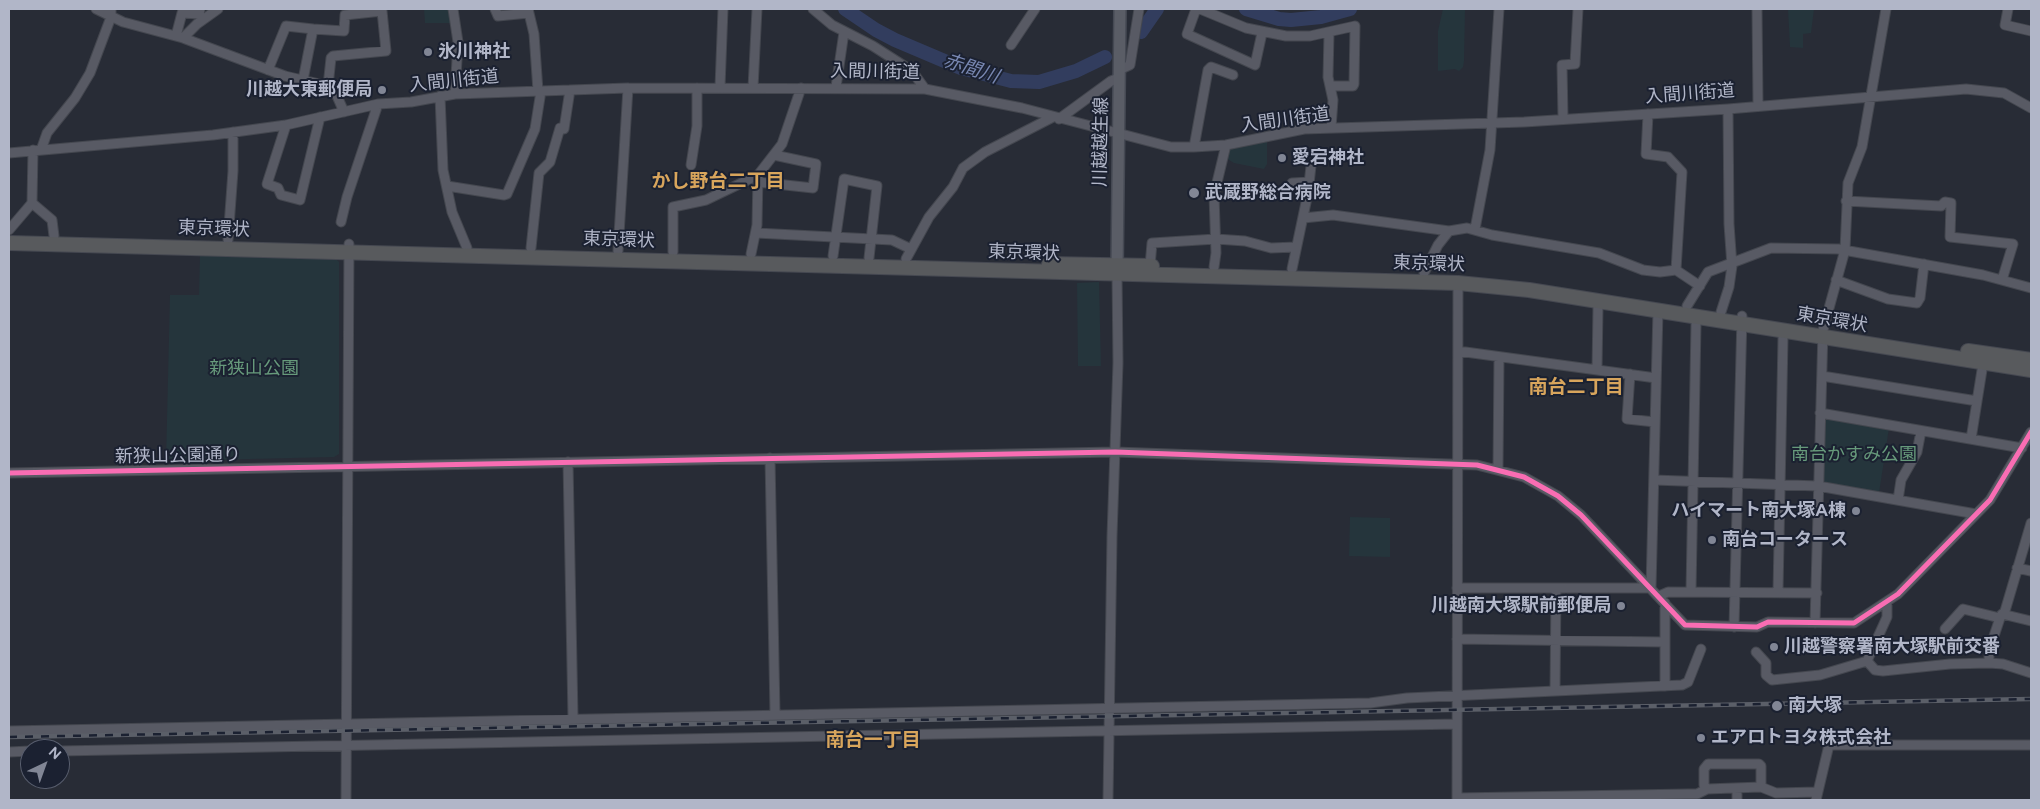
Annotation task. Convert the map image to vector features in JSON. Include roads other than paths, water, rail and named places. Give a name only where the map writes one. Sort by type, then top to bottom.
[{"type":"highway","name":"東京環状","points":[[9,235],[228,240],[348,248],[531,248],[869,258],[908,254],[1117,270],[1150,266],[1424,273],[1494,277],[1687,306],[1721,312],[1741,320]]},
{"type":"highway","name":"東京環状","points":[[9,243],[348,248],[1117,270],[1458,283],[1529,290],[1658,310],[1741,320],[2031,370]]},
{"type":"highway","name":"東京環状","points":[[1823,334],[2031,360]]},
{"type":"main road","name":"川越越生線","points":[[1117,270],[1120,9]]},
{"type":"street","points":[[96,9],[180,37],[268,70],[328,86],[338,96],[344,112]]},
{"type":"street","points":[[180,37],[182,13],[199,14],[200,9]]},
{"type":"street","points":[[180,37],[218,9]]},
{"type":"street","points":[[453,9],[458,42],[454,94]]},
{"type":"street","points":[[446,186],[507,194],[535,129],[540,91],[534,34],[529,11],[498,16],[495,9]]},
{"type":"street","points":[[720,87],[723,9]]},
{"type":"street","points":[[753,88],[757,9]]},
{"type":"street","points":[[814,9],[822,18],[844,32],[907,68],[919,78],[925,89]]},
{"type":"street","points":[[1011,45],[1036,9]]},
{"type":"street","points":[[756,233],[892,240],[908,254],[929,217],[953,187],[963,168],[985,152],[1056,118],[1111,81],[1130,65],[1139,9]]},
{"type":"street","points":[[1196,9],[1187,34],[1255,65],[1262,32]]},
{"type":"street","points":[[1200,9],[1262,32],[1301,37],[1329,33],[1355,26],[1357,28],[1354,84],[1353,86],[1331,86]]},
{"type":"street","points":[[1475,230],[1493,123],[1499,9]]},
{"type":"street","points":[[1563,118],[1562,66],[1575,64],[1578,9]]},
{"type":"street","points":[[1757,9],[1758,105]]},
{"type":"street","points":[[1815,623],[1823,334],[1845,250],[1848,183],[1862,147],[1886,9]]},
{"type":"street","points":[[2008,9],[2005,25],[2031,31]]},
{"type":"street","points":[[268,70],[286,26],[344,31],[344,15],[382,11],[386,51],[334,56],[331,58],[328,86]]},
{"type":"street","points":[[9,230],[32,203],[37,150],[53,124],[82,88],[96,59],[111,13]]},
{"type":"street","points":[[303,80],[313,29]]},
{"type":"street","points":[[836,88],[844,32]]},
{"type":"street","points":[[1329,33],[1328,77],[1331,86],[1331,128]]},
{"type":"street","points":[[1194,147],[1208,70],[1211,67],[1234,75]]},
{"type":"street","points":[[618,251],[628,88]]},
{"type":"street","name":"入間川街道","points":[[9,153],[186,138],[286,125],[378,104],[411,102],[454,94],[628,88],[925,89],[990,101],[1171,147],[1226,145],[1282,133],[1331,128],[1493,123],[1648,114],[1981,89],[2004,93],[2031,108]]},
{"type":"street","points":[[690,165],[697,126],[697,88]]},
{"type":"street","points":[[752,254],[756,233],[758,179],[782,144],[801,88]]},
{"type":"street","points":[[531,248],[539,173],[550,162],[560,128],[564,128],[570,90]]},
{"type":"street","points":[[440,96],[442,161],[446,186],[452,212],[467,248]]},
{"type":"street","points":[[341,222],[378,104]]},
{"type":"street","points":[[1721,312],[1729,287],[1731,262],[1728,109]]},
{"type":"street","points":[[1648,114],[1646,154],[1668,157],[1682,172],[1676,270]]},
{"type":"street","points":[[286,125],[267,184],[278,188],[281,195],[300,200],[320,117]]},
{"type":"street","points":[[228,240],[233,171],[232,132]]},
{"type":"street","points":[[1214,267],[1216,239],[1214,195],[1226,145]]},
{"type":"street","points":[[673,252],[674,207],[706,200],[758,179],[813,188],[816,164],[774,155]]},
{"type":"street","points":[[1292,269],[1303,218],[1311,166]]},
{"type":"street","points":[[833,256],[834,237],[844,179],[877,186],[869,258]]},
{"type":"street","points":[[1292,183],[1309,182]]},
{"type":"street","points":[[1846,201],[1941,206],[1945,202],[1951,203],[1950,237],[2013,244],[2002,280]]},
{"type":"street","points":[[32,203],[52,220],[54,236]]},
{"type":"street","points":[[1303,218],[1333,215],[1449,231],[1467,228],[1543,244],[1599,253],[1643,270],[1660,272],[1676,270],[1700,286]]},
{"type":"street","points":[[1424,273],[1438,245],[1449,231]]},
{"type":"street","points":[[1150,266],[1152,243],[1216,239],[1245,241],[1271,248],[1296,247]]},
{"type":"street","points":[[346,800],[348,248]]},
{"type":"street","points":[[1687,306],[1708,272],[1771,248],[1845,250],[1924,264],[2031,288]]},
{"type":"street","points":[[1836,280],[1888,299],[1917,303],[1920,298],[1924,264]]},
{"type":"street","points":[[1108,800],[1117,270]]},
{"type":"street","points":[[1458,283],[1458,698],[1456,799],[1662,798],[1697,794],[1708,789],[1760,787],[1776,793],[1817,796],[1829,745],[2031,745]]},
{"type":"street","points":[[1597,370],[1598,307]]},
{"type":"street","points":[[1457,588],[1651,588],[1658,310]]},
{"type":"street","points":[[1734,627],[1741,320]]},
{"type":"street","points":[[1691,591],[1696,324]]},
{"type":"street","points":[[1778,592],[1783,338]]},
{"type":"street","points":[[1458,351],[1656,378]]},
{"type":"street","points":[[1498,469],[1499,357]]},
{"type":"street","points":[[1971,439],[1982,370]]},
{"type":"street","points":[[1630,374],[1627,419],[1655,422]]},
{"type":"street","points":[[1822,376],[1977,401]]},
{"type":"street","points":[[1820,412],[2022,448]]},
{"type":"street","points":[[1898,500],[1901,480],[1917,452],[1921,431]]},
{"type":"street","name":"新狭山公園通り","points":[[9,473],[1115,452],[1457,464],[1498,469],[1535,482],[1558,496],[1581,515],[1665,604],[1689,626],[1757,627],[1768,622],[1857,622],[1886,602],[1906,587],[1993,495],[2031,432]]},
{"type":"street","points":[[770,458],[775,714]]},
{"type":"street","points":[[568,462],[573,718]]},
{"type":"street","points":[[1654,480],[1818,486],[1976,514]]},
{"type":"street","points":[[1989,663],[1989,651],[2031,523]]},
{"type":"street","points":[[2017,568],[2031,571]]},
{"type":"street","points":[[1556,588],[1556,691]]},
{"type":"street","points":[[1659,596],[1668,592],[1691,591],[1817,593]]},
{"type":"street","points":[[1756,652],[1766,663],[1767,676],[1772,680],[1820,675],[1867,661],[1887,617],[1886,602]]},
{"type":"street","points":[[1665,604],[1665,686]]},
{"type":"street","points":[[1945,629],[1963,609],[2031,621]]},
{"type":"street","points":[[1457,639],[1664,642]]},
{"type":"street","points":[[9,731],[573,718],[1370,704],[1407,698],[1458,698],[1682,685],[1688,682],[1701,649]]},
{"type":"street","points":[[1867,661],[1875,670],[1883,671],[1950,664],[1989,663],[2003,664],[2031,673]]},
{"type":"street","points":[[70,751],[1457,724]]},
{"type":"street","points":[[1708,789],[1704,785],[1704,768],[1708,764],[1759,764],[1761,766],[1760,787]]},
{"type":"street","points":[[1737,789],[1737,800]]},
{"type":"waterway","name":"赤間川","points":[[845,9],[876,30],[895,40],[961,68],[1011,81],[1039,82],[1076,71],[1105,57]]},
{"type":"waterway","name":"赤間川","points":[[1141,32],[1157,9]]},
{"type":"waterway","name":"赤間川","points":[[1246,9],[1279,19],[1291,20],[1321,17],[1350,9]]},
{"type":"railway","points":[[9,737],[2031,699]]},
{"type":"place","name":"氷川神社","points":[[428,52]]},
{"type":"place","name":"川越大東郵便局","points":[[382,90]]},
{"type":"place","name":"愛宕神社","points":[[1282,158]]},
{"type":"place","name":"武蔵野総合病院","points":[[1194,193]]},
{"type":"place","name":"ハイマート南大塚A棟","points":[[1856,511]]},
{"type":"place","name":"南台コータース","points":[[1712,540]]},
{"type":"place","name":"川越南大塚駅前郵便局","points":[[1621,606]]},
{"type":"place","name":"川越警察署南大塚駅前交番","points":[[1774,647]]},
{"type":"place","name":"南大塚","points":[[1777,706]]},
{"type":"place","name":"エアロトヨタ株式会社","points":[[1701,738]]},
{"type":"district","name":"かし野台二丁目","points":[[718,181]]},
{"type":"district","name":"南台二丁目","points":[[1576,387]]},
{"type":"district","name":"南台一丁目","points":[[873,740]]},
{"type":"park label","name":"新狭山公園","points":[[254,369]]},
{"type":"park label","name":"南台かすみ公園","points":[[1854,455]]}]
